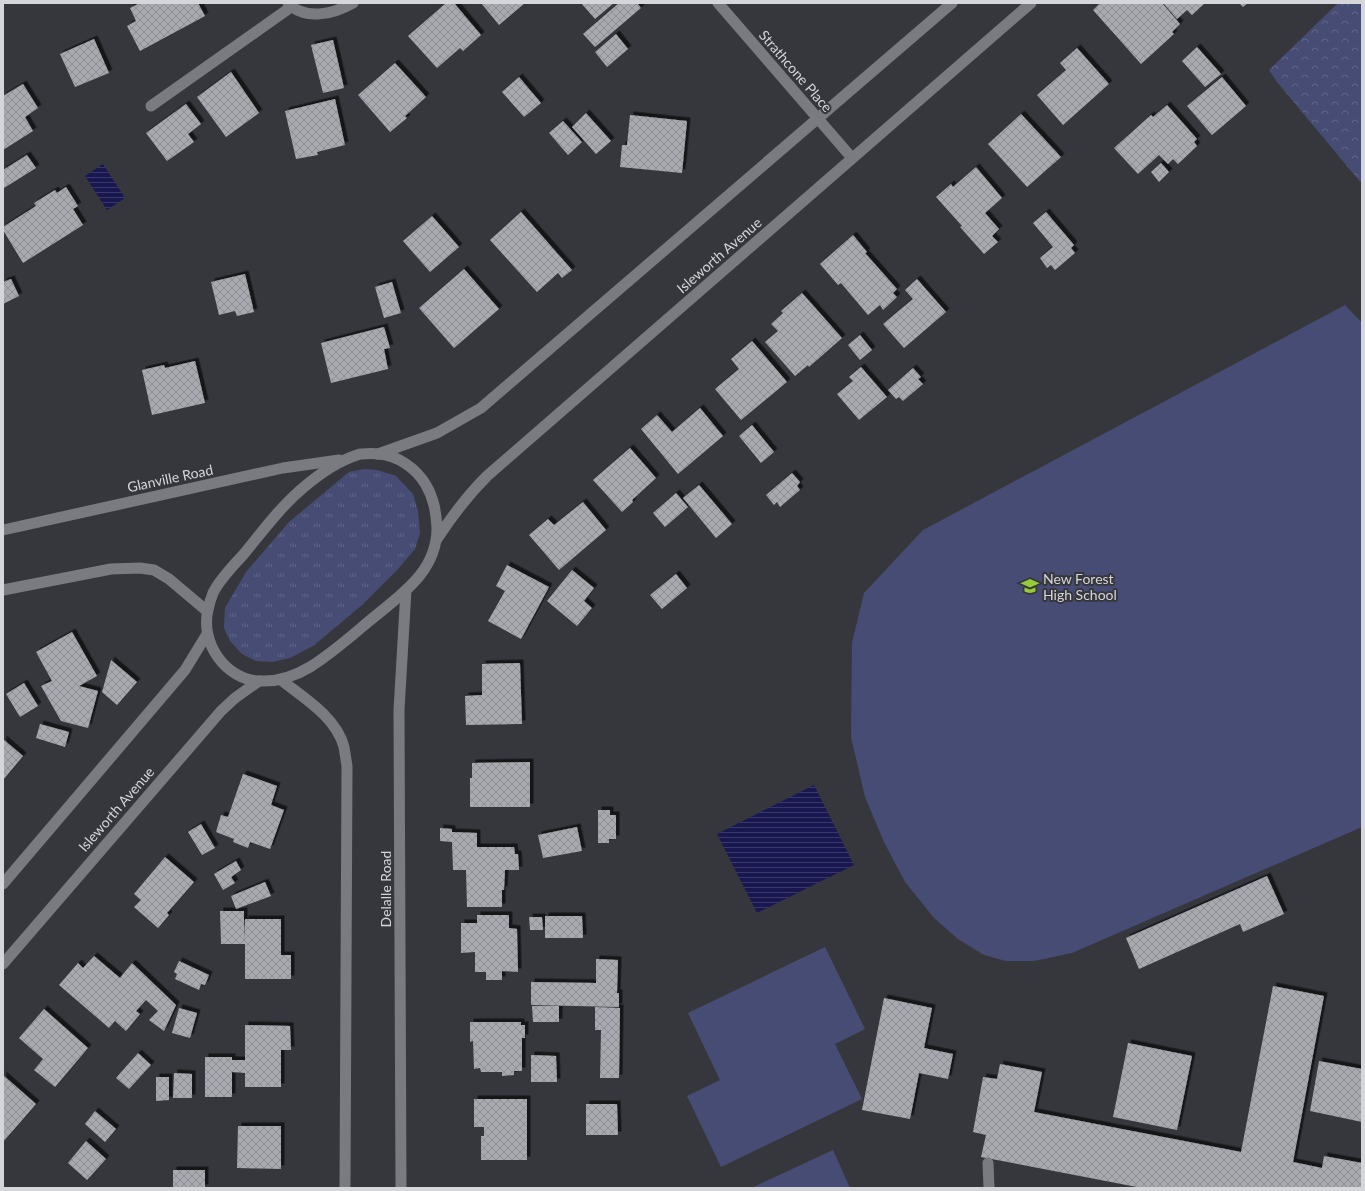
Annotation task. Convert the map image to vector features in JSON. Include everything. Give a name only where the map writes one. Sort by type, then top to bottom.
[{"type":"street","points":[[151,106],[290,5],[298,11],[311,15],[337,10],[353,3]]},
{"type":"street","name":"Strathcone Place","points":[[718,3],[852,158]]},
{"type":"street","points":[[378,454],[437,433],[481,408],[952,3]]},
{"type":"street","name":"Isleworth Avenue","points":[[437,539],[468,495],[487,476],[1031,3]]},
{"type":"street","points":[[360,454],[378,454],[395,458],[411,467],[423,481],[432,496],[436,515],[437,539],[432,558],[421,575],[406,590],[323,659],[304,670],[281,680],[259,681],[241,677],[225,666],[214,653],[207,634],[207,611],[214,592],[226,575],[278,513],[302,488],[323,472],[344,459],[360,454]]},
{"type":"street","name":"Glanville Road","points":[[3,530],[283,468],[344,459]]},
{"type":"street","points":[[3,590],[111,569],[140,568],[154,570],[169,579],[207,611]]},
{"type":"street","name":"Delalle Road","points":[[401,1188],[399,710],[406,590]]},
{"type":"street","points":[[3,884],[185,670],[207,634]]},
{"type":"street","points":[[281,680],[322,713],[336,728],[344,746],[347,766],[345,1188]]},
{"type":"street","name":"Isleworth Avenue","points":[[3,964],[220,711],[234,698],[259,681]]},
{"type":"street","points":[[988,1163],[989,1188]]},
{"type":"green space","points":[[1338,3],[1362,3],[1362,184],[1277,82],[1269,70]]},
{"type":"green space","points":[[1345,305],[1362,323],[1362,827],[1072,953],[1034,961],[1006,961],[984,955],[958,939],[934,918],[905,882],[884,842],[865,797],[851,737],[852,643],[864,593],[923,530]]},
{"type":"green space","points":[[364,469],[377,470],[396,476],[413,494],[418,511],[420,533],[415,549],[398,569],[362,605],[313,646],[290,658],[272,662],[256,661],[242,654],[230,641],[224,628],[225,608],[246,572],[289,522],[349,472]]},
{"type":"green space","points":[[825,947],[865,1029],[835,1044],[862,1099],[721,1167],[687,1096],[720,1080],[688,1013]]},
{"type":"green space","points":[[833,1150],[850,1188],[751,1188]]},
{"type":"shaded area","points":[[103,164],[125,198],[107,210],[85,176]]},
{"type":"shaded area","points":[[814,785],[854,865],[757,913],[717,834]]},
{"type":"building","points":[[140,3],[198,3],[205,16],[140,51],[127,26],[136,21],[130,8]]},
{"type":"building","points":[[446,3],[454,3],[481,35],[463,51],[460,48],[437,68],[408,36]]},
{"type":"building","points":[[481,3],[525,3],[499,25]]},
{"type":"building","points":[[581,3],[614,3],[595,19]]},
{"type":"building","points":[[619,3],[637,3],[641,8],[595,47],[583,34]]},
{"type":"building","points":[[1100,3],[1162,3],[1180,24],[1172,32],[1174,34],[1141,64],[1093,10]]},
{"type":"building","points":[[1163,3],[1205,3],[1192,15],[1187,10],[1177,19]]},
{"type":"building","points":[[1239,3],[1248,3],[1243,7]]},
{"type":"building","points":[[616,34],[628,49],[607,67],[595,52]]},
{"type":"building","points":[[94,39],[109,73],[75,87],[60,54]]},
{"type":"building","points":[[333,40],[344,88],[323,93],[311,45]]},
{"type":"building","points":[[1197,47],[1221,74],[1205,87],[1182,61]]},
{"type":"building","points":[[1077,48],[1109,84],[1063,125],[1037,95],[1066,70],[1060,63]]},
{"type":"building","points":[[395,63],[426,97],[405,116],[407,118],[390,132],[358,95]]},
{"type":"building","points":[[231,72],[259,113],[226,137],[197,97]]},
{"type":"building","points":[[519,77],[541,103],[524,117],[502,92]]},
{"type":"building","points":[[1222,77],[1246,106],[1212,135],[1187,106]]},
{"type":"building","points":[[23,84],[38,108],[25,117],[33,131],[3,150],[3,96]]},
{"type":"building","points":[[335,99],[345,145],[317,152],[318,155],[296,159],[285,111]]},
{"type":"building","points":[[186,104],[201,124],[188,134],[194,142],[167,161],[146,133]]},
{"type":"building","points":[[1167,105],[1197,139],[1194,142],[1197,146],[1178,164],[1173,159],[1168,164],[1159,155],[1138,174],[1114,148],[1151,115],[1153,117]]},
{"type":"building","points":[[586,113],[611,141],[596,154],[572,127]]},
{"type":"building","points":[[1021,114],[1061,157],[1027,187],[988,144]]},
{"type":"building","points":[[630,115],[687,121],[682,173],[620,167],[622,145],[627,145]]},
{"type":"building","points":[[563,121],[582,142],[568,155],[549,133]]},
{"type":"building","points":[[27,155],[36,168],[4,188],[3,170]]},
{"type":"building","points":[[1161,163],[1169,172],[1159,182],[1151,172]]},
{"type":"building","points":[[976,167],[1002,198],[985,213],[999,229],[992,236],[998,242],[984,254],[960,227],[962,226],[936,197],[951,184],[953,187]]},
{"type":"building","points":[[66,187],[78,206],[73,209],[83,225],[23,263],[3,230],[3,227],[36,206],[34,203],[55,190],[57,193]]},
{"type":"building","points":[[521,212],[572,270],[562,278],[558,273],[537,292],[490,240]]},
{"type":"building","points":[[1046,212],[1074,245],[1071,248],[1075,253],[1055,270],[1051,265],[1047,268],[1040,258],[1053,247],[1033,223]]},
{"type":"building","points":[[432,216],[459,247],[430,272],[403,241]]},
{"type":"building","points":[[853,235],[867,252],[865,253],[897,289],[893,293],[897,297],[883,310],[880,305],[868,315],[841,283],[838,285],[820,264]]},
{"type":"building","points":[[464,269],[499,309],[454,348],[419,308]]},
{"type":"building","points":[[245,274],[254,312],[237,316],[235,311],[219,315],[211,282]]},
{"type":"building","points":[[11,279],[19,296],[3,304],[3,282]]},
{"type":"building","points":[[917,279],[946,312],[904,348],[883,324],[913,299],[905,290]]},
{"type":"building","points":[[392,282],[401,313],[384,318],[375,287]]},
{"type":"building","points":[[802,293],[842,338],[809,367],[808,365],[795,376],[765,342],[778,331],[771,324],[783,313],[781,311]]},
{"type":"building","points":[[384,327],[390,348],[384,349],[388,369],[331,383],[321,343]]},
{"type":"building","points":[[860,335],[872,350],[860,360],[848,345]]},
{"type":"building","points":[[752,341],[787,382],[741,420],[715,389],[739,369],[731,359]]},
{"type":"building","points":[[195,361],[205,403],[152,415],[142,370],[164,365],[165,368]]},
{"type":"building","points":[[861,367],[887,397],[859,420],[837,394],[853,381],[849,377]]},
{"type":"building","points":[[913,368],[921,377],[918,379],[923,384],[903,401],[899,397],[896,399],[888,390]]},
{"type":"building","points":[[700,408],[723,436],[678,474],[641,429],[657,415],[672,432]]},
{"type":"building","points":[[752,425],[774,452],[761,463],[739,436]]},
{"type":"building","points":[[630,448],[656,478],[632,500],[633,502],[622,512],[593,480]]},
{"type":"building","points":[[792,473],[800,482],[797,486],[800,490],[780,507],[777,502],[774,505],[766,495]]},
{"type":"building","points":[[699,485],[732,524],[716,538],[683,498]]},
{"type":"building","points":[[676,493],[688,507],[665,527],[653,513]]},
{"type":"building","points":[[583,502],[606,530],[559,570],[529,535],[548,519],[554,525]]},
{"type":"building","points":[[507,565],[549,587],[521,639],[488,621],[505,591],[496,586]]},
{"type":"building","points":[[572,570],[594,588],[584,601],[592,608],[577,626],[547,601]]},
{"type":"building","points":[[676,574],[687,588],[662,609],[650,595]]},
{"type":"building","points":[[72,632],[97,676],[79,686],[98,691],[88,728],[61,721],[41,686],[52,681],[36,652]]},
{"type":"building","points":[[111,660],[137,682],[117,705],[102,692]]},
{"type":"building","points":[[520,663],[522,724],[466,725],[465,696],[482,695],[482,664]]},
{"type":"building","points":[[24,683],[38,706],[20,717],[6,694]]},
{"type":"building","points":[[40,724],[69,732],[65,747],[36,738]]},
{"type":"building","points":[[3,739],[23,756],[3,780]]},
{"type":"building","points":[[530,762],[530,807],[470,807],[470,778],[472,778],[472,763]]},
{"type":"building","points":[[243,774],[277,786],[271,805],[284,810],[270,849],[250,842],[248,848],[233,842],[234,839],[216,832],[221,815],[228,817]]},
{"type":"building","points":[[598,810],[610,810],[610,815],[616,815],[616,839],[609,839],[609,843],[598,843]]},
{"type":"building","points":[[201,824],[215,848],[202,855],[188,832]]},
{"type":"building","points":[[577,827],[582,851],[543,858],[538,835]]},
{"type":"building","points":[[440,828],[452,829],[452,832],[477,833],[477,847],[514,847],[515,854],[518,854],[519,870],[505,870],[504,890],[502,890],[502,907],[467,907],[466,870],[453,870],[452,842],[440,841]]},
{"type":"building","points":[[165,857],[194,882],[167,913],[169,915],[158,928],[134,907],[141,900],[134,894]]},
{"type":"building","points":[[236,861],[241,870],[231,877],[235,883],[223,890],[214,874]]},
{"type":"building","points":[[1267,876],[1284,914],[1243,932],[1240,924],[1139,969],[1126,938]]},
{"type":"building","points":[[265,882],[271,896],[236,909],[231,896]]},
{"type":"building","points":[[220,911],[244,911],[244,941],[245,919],[281,919],[281,955],[291,955],[291,979],[245,979],[245,944],[221,944]]},
{"type":"building","points":[[477,915],[509,915],[509,928],[517,929],[518,972],[502,971],[502,980],[486,980],[486,972],[475,972],[475,952],[461,953],[461,923],[477,923]]},
{"type":"building","points":[[545,916],[582,916],[583,938],[545,938]]},
{"type":"building","points":[[529,917],[542,917],[543,930],[530,930]]},
{"type":"building","points":[[94,956],[120,978],[132,963],[176,1005],[164,1031],[149,1020],[158,1011],[146,1000],[136,1011],[140,1014],[126,1031],[115,1021],[109,1028],[59,985],[78,963],[83,968]]},
{"type":"building","points":[[596,959],[618,960],[617,993],[619,993],[619,1007],[531,1005],[531,982],[596,983]]},
{"type":"building","points":[[179,961],[209,975],[205,985],[201,984],[199,990],[175,979],[177,974],[174,972]]},
{"type":"building","points":[[1273,986],[1324,996],[1293,1162],[1322,1168],[1324,1156],[1362,1163],[1362,1188],[1142,1188],[981,1157],[986,1135],[973,1132],[983,1077],[997,1079],[1000,1064],[1042,1072],[1034,1112],[1241,1152]]},
{"type":"building","points":[[884,998],[932,1008],[924,1048],[953,1054],[948,1079],[919,1073],[910,1119],[862,1110]]},
{"type":"building","points":[[532,1006],[559,1006],[559,1022],[533,1022]]},
{"type":"building","points":[[595,1007],[620,1008],[619,1078],[600,1078],[601,1030],[595,1030]]},
{"type":"building","points":[[179,1008],[197,1013],[190,1038],[172,1033]]},
{"type":"building","points":[[44,1009],[88,1048],[55,1087],[34,1070],[43,1059],[19,1038]]},
{"type":"building","points":[[470,1022],[521,1022],[521,1025],[525,1025],[525,1038],[522,1038],[522,1071],[514,1071],[514,1075],[502,1076],[502,1072],[481,1072],[480,1068],[474,1069],[473,1041],[470,1042]]},
{"type":"building","points":[[245,1025],[290,1026],[291,1050],[281,1050],[281,1087],[245,1087],[245,1073],[232,1072],[232,1097],[205,1097],[205,1057],[232,1057],[232,1060],[245,1060]]},
{"type":"building","points":[[1128,1043],[1192,1056],[1177,1130],[1113,1117]]},
{"type":"building","points":[[138,1053],[151,1065],[129,1089],[116,1078]]},
{"type":"building","points":[[531,1055],[556,1056],[557,1082],[531,1082]]},
{"type":"building","points":[[1319,1061],[1362,1069],[1362,1122],[1310,1111]]},
{"type":"building","points":[[174,1073],[192,1074],[192,1098],[173,1098]]},
{"type":"building","points":[[3,1075],[36,1104],[3,1142]]},
{"type":"building","points":[[156,1077],[169,1077],[169,1100],[156,1101]]},
{"type":"building","points":[[474,1099],[527,1099],[527,1160],[481,1160],[481,1136],[484,1136],[484,1127],[474,1127]]},
{"type":"building","points":[[586,1104],[617,1104],[618,1135],[586,1135]]},
{"type":"building","points":[[95,1111],[116,1129],[105,1142],[85,1124]]},
{"type":"building","points":[[238,1126],[281,1126],[281,1169],[237,1168]]},
{"type":"building","points":[[86,1141],[106,1159],[87,1180],[68,1163]]},
{"type":"building","points":[[173,1170],[205,1170],[205,1188],[173,1188]]},
{"type":"place","name":"New Forest High School","points":[[1030,586]]}]
